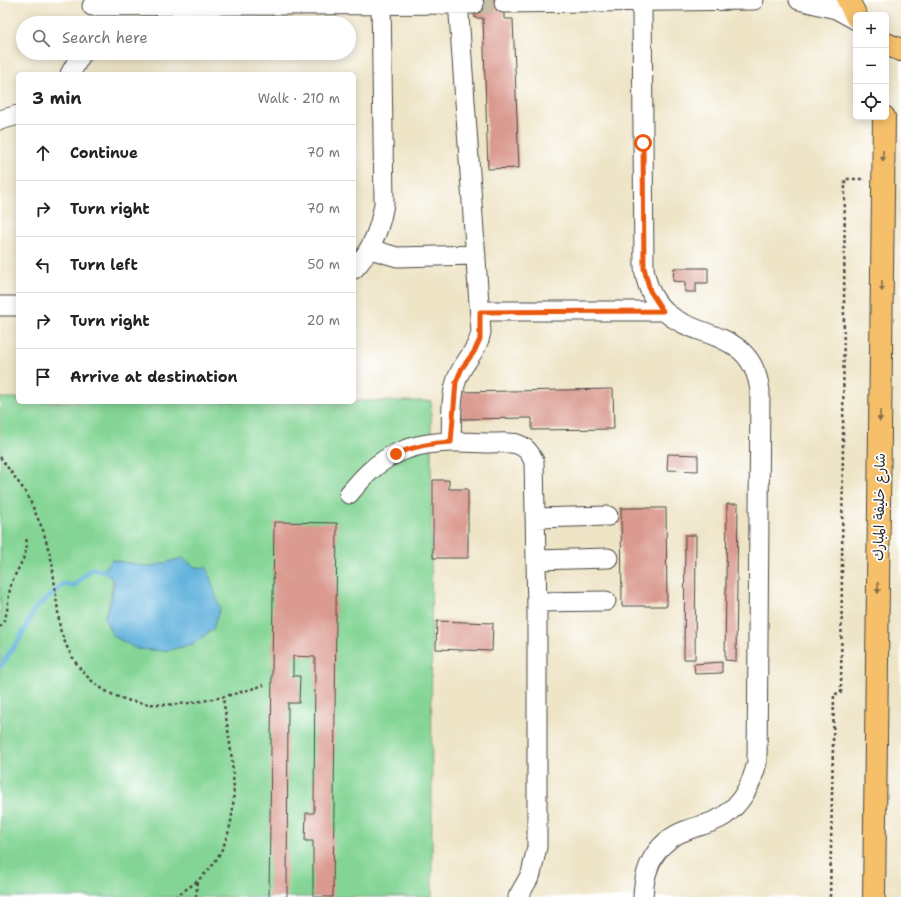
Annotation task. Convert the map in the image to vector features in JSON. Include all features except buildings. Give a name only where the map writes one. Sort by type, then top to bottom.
[{"type":"main road","points":[[848,0],[854,12]]},
{"type":"main road","points":[[889,45],[901,50]]},
{"type":"main road","name":"شارع خليفة المبارك","points":[[874,897],[884,120]]},
{"type":"lane","points":[[504,3],[754,0]]},
{"type":"lane","points":[[799,0],[836,9],[853,18]]},
{"type":"lane","points":[[356,266],[370,249],[377,234],[384,204],[381,2]]},
{"type":"lane","points":[[91,10],[381,2],[464,3],[480,312],[480,339],[474,352],[462,368],[456,382],[451,442]]},
{"type":"lane","points":[[642,2],[644,268],[650,291],[663,311],[684,325],[718,336],[737,346],[751,362],[759,381],[757,762],[749,786],[734,807],[714,822],[679,834],[659,849],[647,870],[644,882],[644,897]]},
{"type":"lane","points":[[71,72],[78,60]]},
{"type":"lane","points":[[0,120],[16,116]]},
{"type":"lane","points":[[370,249],[397,257],[476,255]]},
{"type":"lane","points":[[0,306],[16,306]]},
{"type":"lane","points":[[480,312],[663,311]]},
{"type":"lane","points":[[349,494],[370,471],[396,454],[410,448],[431,443],[451,442],[517,444],[528,451],[536,466],[537,847],[531,874],[518,897]]},
{"type":"lane","points":[[536,518],[608,516]]},
{"type":"lane","points":[[536,560],[608,558]]},
{"type":"lane","points":[[537,602],[606,601]]},
{"type":"path","points":[[830,897],[834,694],[841,693],[845,179],[883,180]]},
{"type":"path","points":[[0,456],[15,476],[37,513],[48,545],[60,629],[69,652],[84,673],[104,690],[131,701],[158,706],[223,697],[264,685]]},
{"type":"path","points":[[0,627],[8,613],[10,589],[14,577],[26,554],[26,537]]},
{"type":"path","points":[[175,897],[198,881],[221,850],[226,839],[232,814],[234,802],[232,767],[223,697]]},
{"type":"path","points":[[196,897],[198,881]]},
{"type":"green space","points":[[0,398],[16,398],[16,404],[356,404],[356,401],[431,401],[432,897],[0,897]],"holes":[[[182,559],[195,567],[207,568],[193,644],[166,651],[137,649],[104,618],[112,590],[112,560],[150,567]]]},
{"type":"water","points":[[182,558],[195,567],[207,568],[220,608],[213,629],[193,644],[166,651],[137,649],[113,636],[104,618],[111,601],[114,581],[102,571],[112,560],[150,567]]},
{"type":"waterway","points":[[0,667],[19,640],[35,609],[64,584],[74,586],[91,569],[102,571]]},
{"type":"tunnel","points":[[474,4],[504,3]]},
{"type":"route","points":[[396,454],[410,448],[431,443],[451,442],[454,391],[456,382],[462,368],[474,352],[480,339],[480,312],[663,311],[655,302],[650,291],[644,268],[643,143]]}]
